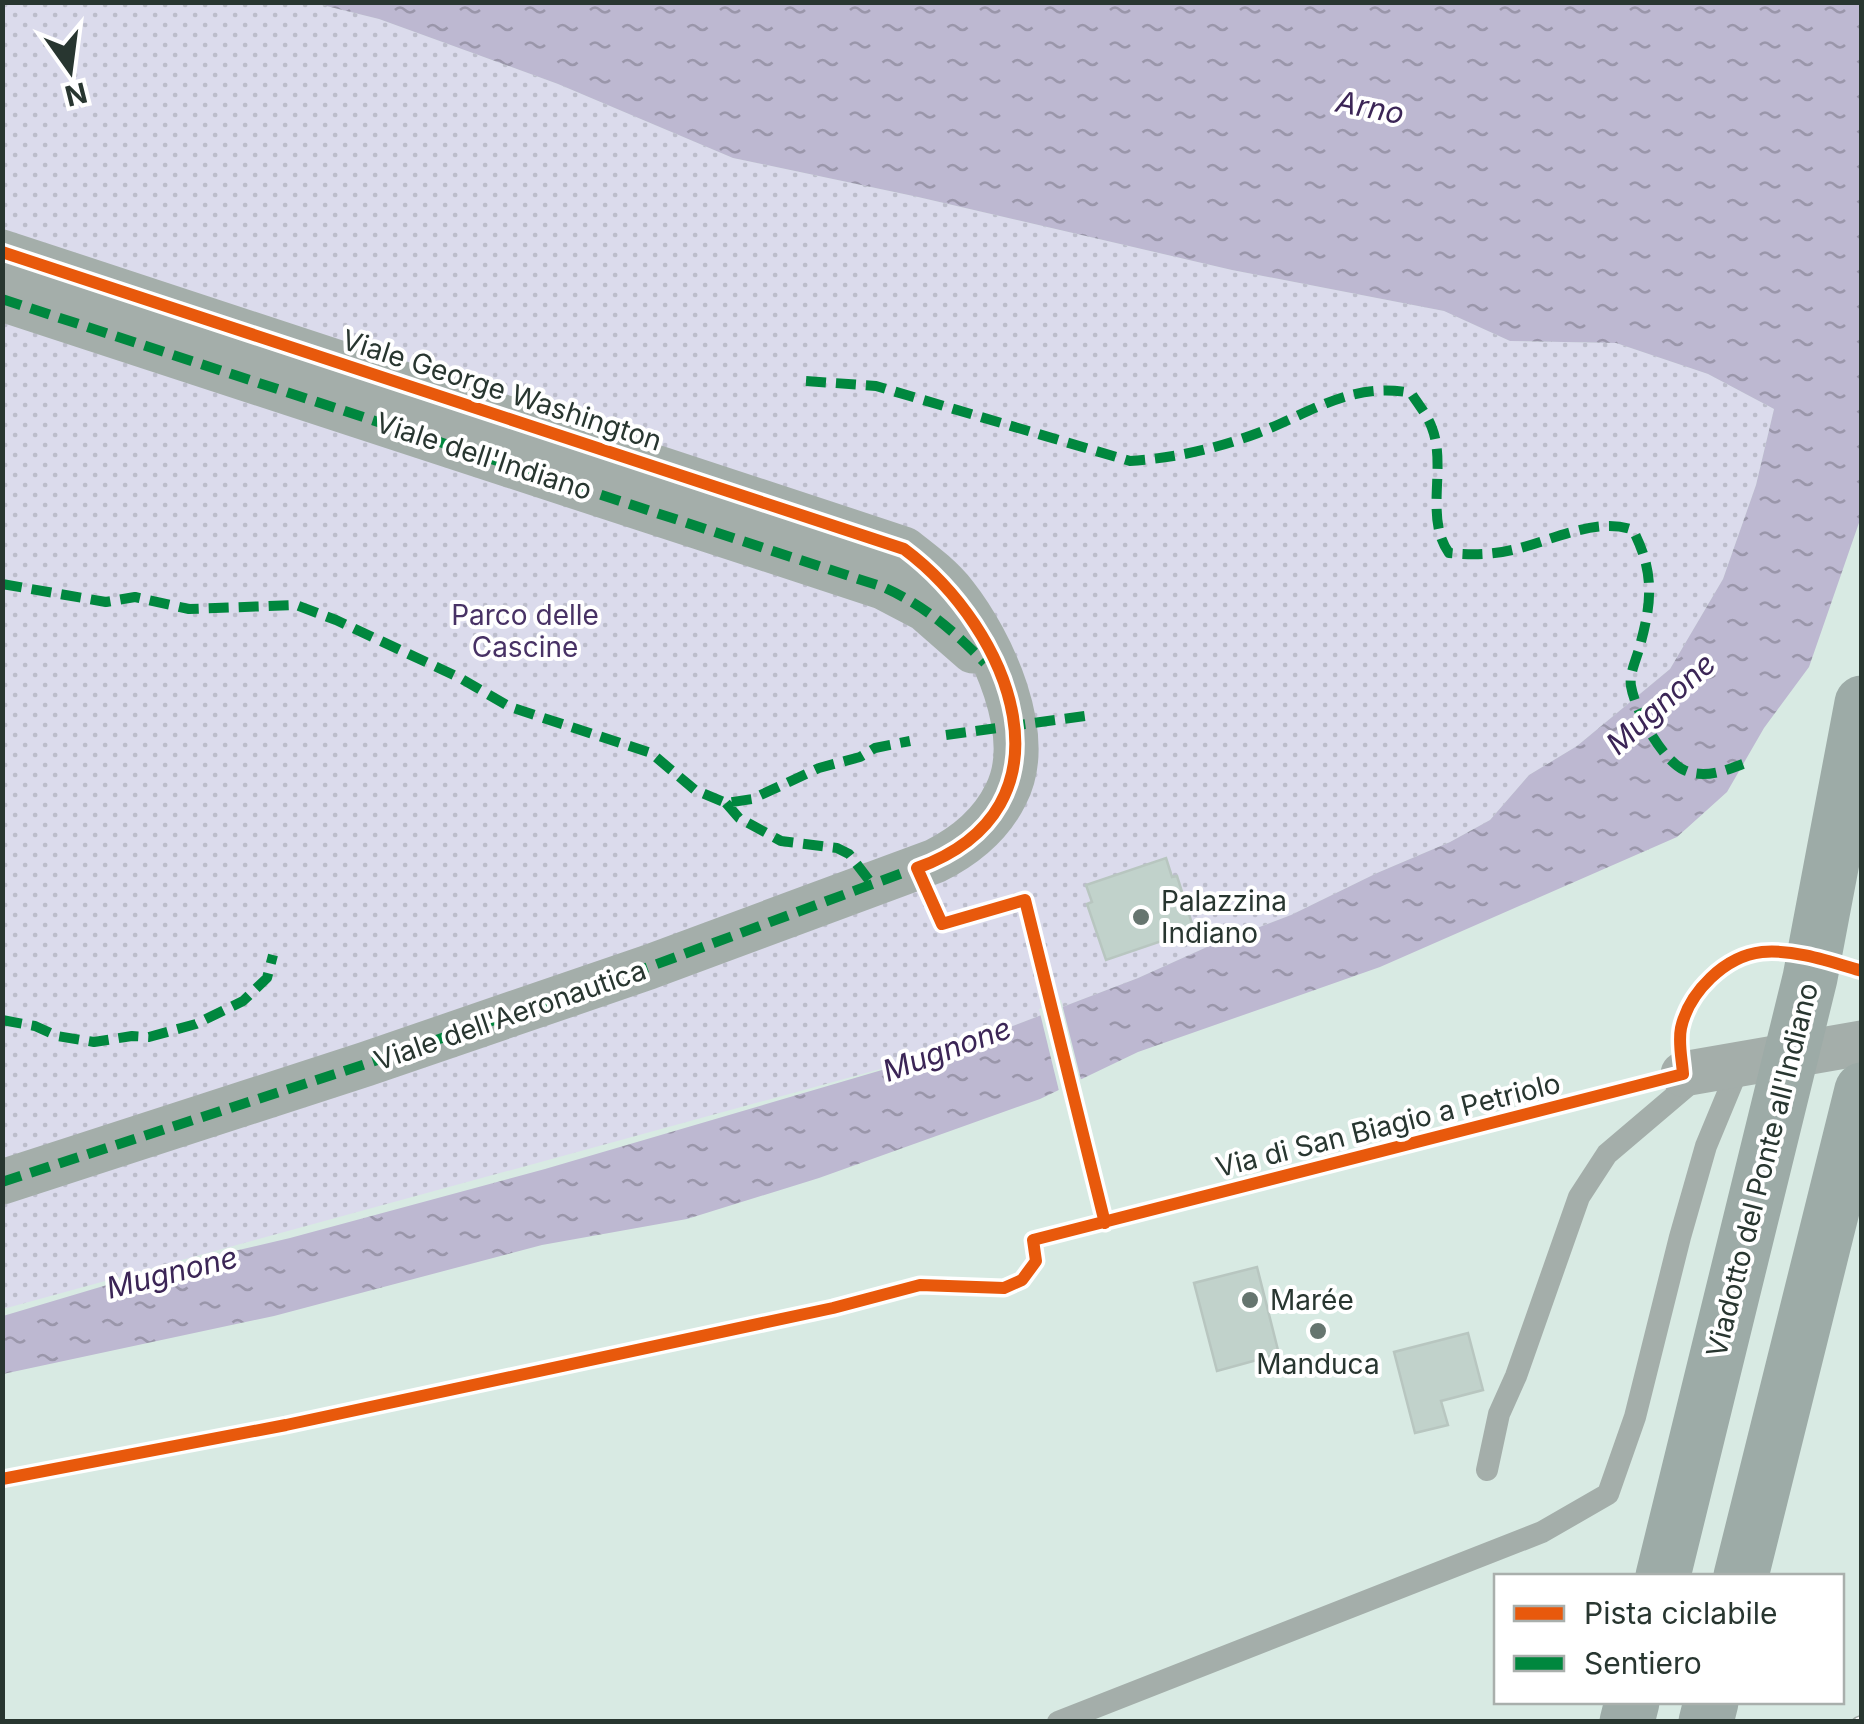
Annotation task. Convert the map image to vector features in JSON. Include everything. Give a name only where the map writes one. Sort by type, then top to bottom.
[{"type":"highway","name":"Viadotto del Ponte all'Indiano","points":[[1663,1574],[1810,978],[1862,702]]},
{"type":"highway","points":[[1741,1574],[1862,1090]]},
{"type":"street","name":"Viale George Washington","points":[[2,252],[904,549],[939,577],[961,621]]},
{"type":"street","name":"Viale dell'Indiano","points":[[2,299],[883,587],[961,621]]},
{"type":"street","name":"Viale dell'Aeronautica","points":[[2,1182],[649,967],[935,861],[967,844],[1008,792],[1016,762],[1014,725],[1001,680],[961,621]]},
{"type":"street","points":[[1709,1069],[1862,1043]]},
{"type":"lane","points":[[1487,1470],[1499,1414],[1579,1197],[1607,1154],[1709,1069]]},
{"type":"lane","points":[[1058,1722],[1542,1532],[1608,1494],[1636,1417],[1706,1146],[1709,1069]]},
{"type":"green space","name":"Parco delle Cascine","points":[[3,3],[314,3],[379,19],[558,84],[733,158],[1232,270],[1444,311],[1510,341],[1616,343],[1708,374],[1774,409],[1756,485],[1723,579],[1670,669],[1577,746],[1529,775],[1490,820],[1450,842],[1291,915],[950,1050],[3,1309]]},
{"type":"water","points":[[314,3],[1861,3],[1861,517],[1809,667],[1764,728],[1727,792],[1677,837],[1380,967],[1138,1052],[1040,1099],[819,1178],[687,1219],[542,1245],[274,1316],[3,1374],[3,1316],[174,1265],[545,1169],[950,1050],[1291,915],[1450,842],[1490,820],[1529,775],[1577,746],[1670,669],[1723,579],[1756,485],[1774,409],[1708,374],[1616,343],[1510,341],[1444,311],[1232,270],[733,158],[558,84],[379,19]]},
{"type":"pier","points":[[1061,1000],[1082,1084],[1060,1095],[1039,1009]]},
{"type":"building","name":"Palazzina Indiano","points":[[1166,858],[1172,877],[1177,876],[1194,930],[1106,960],[1087,904],[1092,902],[1086,885]]},
{"type":"building","points":[[1257,1267],[1279,1354],[1217,1371],[1194,1283]]},
{"type":"building","points":[[1468,1333],[1483,1390],[1441,1401],[1448,1425],[1415,1433],[1394,1352]]},
{"type":"railway","points":[[1857,1722],[1862,1720]]},
{"type":"marked path","points":[[2,299],[883,587],[938,620],[985,663]]},
{"type":"marked path","points":[[806,381],[876,386],[1130,461],[1226,444],[1351,395],[1390,390],[1411,393],[1428,419],[1436,443],[1438,524],[1449,553],[1504,552],[1604,526],[1633,530],[1645,560],[1649,588],[1647,617],[1631,682],[1643,720],[1667,756],[1684,770],[1706,774],[1743,764]]},
{"type":"marked path","points":[[2,584],[106,602],[135,597],[189,609],[296,605],[460,678],[510,707],[651,753],[695,790],[726,803],[752,799],[875,748],[910,741]]},
{"type":"marked path","points":[[946,735],[1092,715]]},
{"type":"marked path","points":[[726,803],[739,818],[781,841],[837,848],[849,854],[872,884]]},
{"type":"marked path","points":[[2,1182],[649,967],[924,865]]},
{"type":"marked path","points":[[2,1020],[94,1042],[149,1037],[196,1024],[243,1001],[267,978],[273,955]]},
{"type":"cycle path","points":[[2,252],[904,549],[942,583],[975,624],[999,669],[1013,716],[1014,762],[1000,804],[968,840],[917,868],[942,924],[1025,900],[1105,1223]]},
{"type":"cycle path","name":"Via di San Biagio a Petriolo","points":[[2,1479],[286,1425],[833,1308],[920,1285],[1004,1288],[1022,1280],[1036,1261],[1033,1240],[1683,1074],[1680,1034],[1692,1001],[1722,968],[1748,955],[1787,952],[1862,971]]},
{"type":"place","name":"Palazzina Indiano","points":[[1141,917]]},
{"type":"place","name":"Marée","points":[[1250,1300]]},
{"type":"place","name":"Manduca","points":[[1318,1331]]},
{"type":"water label","name":"Arno","points":[[1370,108]]},
{"type":"water label","name":"Mugnone","points":[[1661,704]]},
{"type":"water label","name":"Mugnone","points":[[947,1050]]},
{"type":"water label","name":"Mugnone","points":[[172,1273]]}]
